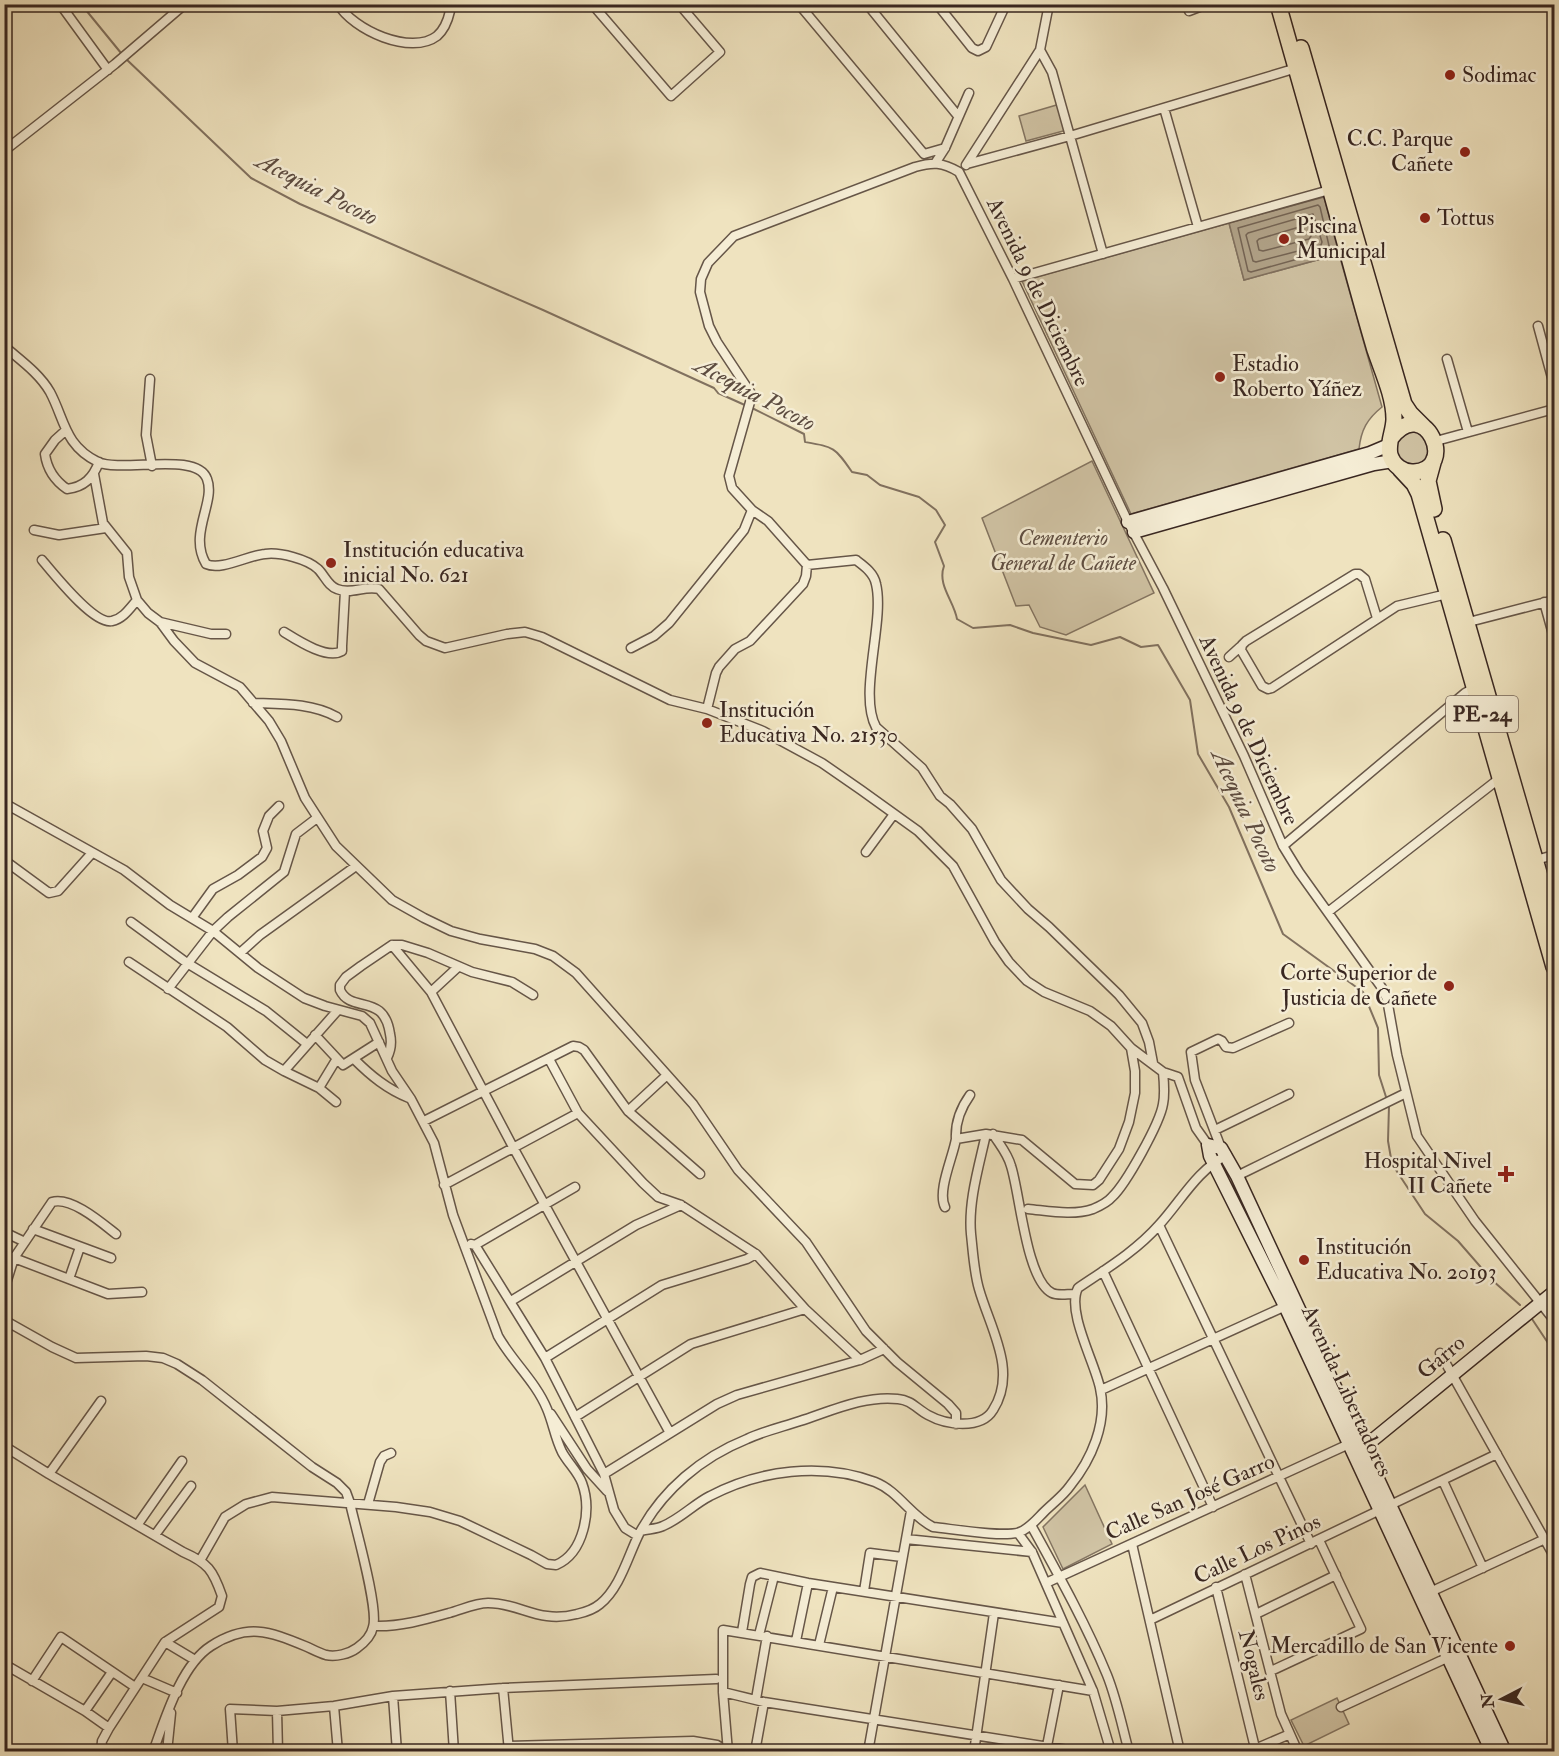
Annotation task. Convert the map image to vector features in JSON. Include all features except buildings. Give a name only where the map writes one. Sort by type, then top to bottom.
[{"type":"highway","points":[[1278,4],[1301,67],[1336,189],[1404,404],[1436,441],[1437,450],[1434,459],[1422,471],[1413,472],[1395,464],[1390,442],[1394,428],[1393,408],[1362,307],[1336,189]]},
{"type":"highway","points":[[1288,4],[1301,67]]},
{"type":"highway","points":[[1390,442],[1397,430],[1406,425],[1426,428]]},
{"type":"highway","name":"PE-24","points":[[1434,459],[1428,481],[1429,491],[1462,624],[1530,862],[1554,967]]},
{"type":"highway","name":"PE-24","points":[[1395,464],[1408,476],[1419,494],[1447,594],[1462,624],[1474,688],[1500,778],[1554,925]]},
{"type":"street","points":[[60,4],[112,67]]},
{"type":"street","points":[[4,151],[112,67],[185,4]]},
{"type":"street","points":[[338,4],[354,22],[379,36],[420,43],[437,36],[447,24],[450,11]]},
{"type":"street","points":[[393,4],[406,4]]},
{"type":"street","points":[[592,4],[670,96],[720,52],[679,4]]},
{"type":"street","points":[[805,4],[802,8],[924,153],[945,148]]},
{"type":"street","points":[[867,4],[958,116]]},
{"type":"street","points":[[937,4],[972,48],[978,51],[986,47],[1006,4]]},
{"type":"street","points":[[707,709],[716,673],[720,667],[735,649],[750,641],[803,584],[807,565],[768,521],[752,510],[732,488],[729,476],[752,402],[752,393],[717,342],[709,326],[700,292],[700,279],[708,263],[734,236],[915,167],[936,162],[959,172],[967,164],[1040,50],[1049,4]]},
{"type":"street","points":[[1189,10],[1207,4]]},
{"type":"street","points":[[1040,50],[1052,72],[1102,254]]},
{"type":"street","points":[[967,164],[1070,136],[1301,67]]},
{"type":"street","points":[[936,162],[945,148],[969,93]]},
{"type":"street","points":[[1164,108],[1198,228]]},
{"type":"street","name":"Avenida 9 de Diciembre","points":[[959,172],[1013,279],[1131,527],[1189,641],[1244,756],[1283,846],[1299,872],[1382,987],[1417,1136],[1475,1221],[1554,1320]]},
{"type":"street","points":[[1013,279],[1336,189]]},
{"type":"street","points":[[1538,326],[1554,385]]},
{"type":"street","points":[[4,346],[39,376],[50,393],[65,431],[78,448],[99,462],[192,465],[201,470],[207,479],[208,492],[199,547],[206,564],[218,565],[266,553],[305,560],[320,571],[335,589],[345,591],[373,587],[379,589],[419,635],[442,648],[525,632],[670,700],[707,709],[763,731],[822,763],[918,831],[953,866],[995,942],[1009,962],[1027,981],[1044,992],[1090,1011],[1111,1026],[1131,1048],[1165,1072],[1178,1077],[1196,1128],[1208,1145],[1224,1152]]},
{"type":"street","points":[[1447,359],[1468,432]]},
{"type":"street","points":[[150,379],[146,435],[152,465]]},
{"type":"street","points":[[1436,441],[1554,409]]},
{"type":"street","points":[[65,431],[45,454],[46,462],[55,481],[67,489],[77,488],[94,474],[99,462]]},
{"type":"street","points":[[1131,527],[1370,453],[1390,442]]},
{"type":"street","points":[[1131,527],[1374,464],[1395,464]]},
{"type":"street","points":[[94,474],[100,514],[106,528],[127,553],[129,577],[136,600],[160,622],[195,663],[240,687],[281,741],[305,798],[336,846],[392,900],[451,931],[535,949],[553,956],[576,973],[693,1104],[738,1170],[806,1242],[866,1331],[948,1404],[956,1413],[956,1424]]},
{"type":"street","points":[[631,648],[654,636],[669,623],[744,530],[752,510]]},
{"type":"street","points":[[34,530],[59,535],[106,528]]},
{"type":"street","points":[[42,560],[80,603],[105,621],[122,617],[136,600]]},
{"type":"street","points":[[807,565],[856,560],[868,569],[876,582],[878,605],[870,694],[872,720],[876,727],[922,768],[940,796],[972,829],[1001,880],[1119,995],[1142,1023],[1153,1063]]},
{"type":"street","points":[[1229,657],[1240,647],[1355,574],[1359,573],[1365,579],[1377,618]]},
{"type":"street","points":[[284,632],[311,648],[334,655],[338,654],[342,651],[345,591]]},
{"type":"street","points":[[1240,647],[1262,686],[1268,689],[1278,686],[1397,606],[1447,594]]},
{"type":"street","points":[[1462,624],[1554,600]]},
{"type":"street","points":[[1544,602],[1554,638]]},
{"type":"street","points":[[160,622],[211,634],[226,634]]},
{"type":"street","points":[[1283,846],[1465,693],[1474,688]]},
{"type":"street","points":[[253,703],[307,706],[326,711],[337,717]]},
{"type":"street","points":[[1328,912],[1500,778]]},
{"type":"street","points":[[4,803],[123,870],[170,905],[213,931],[304,998],[362,1016],[370,1023],[392,1071],[411,1099],[434,1143],[444,1185],[463,1243],[498,1336],[587,1469],[607,1491]]},
{"type":"street","points":[[192,918],[213,889],[238,875],[262,857],[267,848],[263,831],[269,816],[279,806]]},
{"type":"street","points":[[866,852],[894,814]]},
{"type":"street","points":[[168,989],[213,931],[228,916],[284,872],[296,834],[317,818]]},
{"type":"street","points":[[4,860],[52,893],[58,891],[92,853]]},
{"type":"street","points":[[1530,862],[1554,855]]},
{"type":"street","points":[[240,953],[260,935],[356,866]]},
{"type":"street","points":[[131,922],[187,963],[266,1011],[307,1044]]},
{"type":"street","points":[[392,945],[431,992],[482,1090],[670,1432]]},
{"type":"street","points":[[387,1058],[391,1052],[391,1039],[386,1018],[377,1008],[348,1000],[340,990],[340,985],[346,977],[392,945],[408,946],[458,967],[512,982],[533,995]]},
{"type":"street","points":[[129,962],[227,1027],[265,1060],[319,1088],[336,1102]]},
{"type":"street","points":[[431,992],[458,967]]},
{"type":"street","points":[[284,1071],[338,1010]]},
{"type":"street","points":[[1224,1152],[1195,1080],[1191,1052],[1218,1039],[1226,1047],[1233,1048],[1289,1023]]},
{"type":"street","points":[[315,1035],[343,1065],[379,1042]]},
{"type":"street","points":[[423,1120],[573,1046],[579,1047],[584,1050],[628,1111],[700,1174]]},
{"type":"street","points":[[957,1139],[989,1134],[1022,1140],[1075,1184],[1093,1185],[1099,1180],[1119,1149],[1129,1122],[1135,1093],[1135,1071],[1131,1048]]},
{"type":"street","points":[[354,1059],[370,1075],[391,1090],[411,1099]]},
{"type":"street","points":[[549,1059],[578,1113],[598,1137],[658,1197],[681,1205],[756,1254],[805,1309],[861,1360]]},
{"type":"street","points":[[319,1088],[336,1060]]},
{"type":"street","points":[[1028,1209],[1069,1212],[1090,1210],[1104,1204],[1113,1196],[1126,1180],[1159,1118],[1164,1104],[1165,1072]]},
{"type":"street","points":[[628,1111],[666,1075]]},
{"type":"street","points":[[1237,1176],[1406,1093]]},
{"type":"street","points":[[1215,1130],[1288,1094]]},
{"type":"street","points":[[945,1207],[942,1199],[957,1139],[955,1125],[970,1095]]},
{"type":"street","points":[[444,1185],[578,1113]]},
{"type":"street","points":[[989,1134],[1006,1152],[1011,1164],[1026,1240],[1037,1275],[1049,1291],[1055,1294],[1074,1294]]},
{"type":"street","points":[[374,1626],[418,1621],[486,1603],[503,1605],[546,1617],[567,1616],[590,1611],[602,1602],[623,1572],[639,1533],[673,1486],[694,1468],[716,1454],[766,1431],[858,1402],[881,1398],[900,1399],[913,1403],[928,1415],[956,1424],[985,1419],[993,1411],[1005,1375],[996,1336],[978,1286],[971,1231],[972,1207],[989,1134]]},
{"type":"street","name":"Avenida Libertadores","points":[[1208,1145],[1213,1162],[1290,1304]]},
{"type":"street","points":[[475,1245],[545,1358],[604,1474],[614,1510],[625,1528],[639,1533],[663,1526],[707,1497],[737,1482],[800,1471],[834,1473],[878,1483],[933,1527],[1018,1533],[1031,1525],[1070,1487],[1090,1454],[1100,1424],[1101,1390],[1076,1313],[1074,1294],[1078,1288],[1139,1244],[1224,1152]]},
{"type":"street","name":"Avenida Libertadores","points":[[1224,1152],[1237,1176],[1290,1304],[1355,1449],[1454,1655],[1505,1752]]},
{"type":"street","points":[[463,1243],[475,1245],[575,1187]]},
{"type":"street","points":[[4,1290],[14,1258],[52,1202],[58,1200],[92,1215],[117,1234]]},
{"type":"street","points":[[511,1301],[636,1225],[681,1205]]},
{"type":"street","points":[[1159,1225],[1279,1477],[1336,1575],[1361,1629],[1271,1671]]},
{"type":"street","points":[[33,1229],[111,1258]]},
{"type":"street","points":[[4,1232],[25,1242]]},
{"type":"street","points":[[69,1279],[80,1247]]},
{"type":"street","points":[[545,1358],[662,1285],[747,1259],[756,1254]]},
{"type":"street","points":[[4,1257],[14,1258],[108,1294],[142,1292]]},
{"type":"street","points":[[1103,1271],[1213,1507]]},
{"type":"street","name":"Garro","points":[[1355,1449],[1453,1375],[1554,1292]]},
{"type":"street","points":[[1101,1390],[1290,1304]]},
{"type":"street","points":[[575,1417],[691,1344],[805,1309]]},
{"type":"street","points":[[4,1320],[76,1358],[146,1356],[163,1358],[177,1364],[202,1380],[312,1467],[337,1483],[346,1492],[350,1503],[373,1603],[374,1626],[367,1639],[353,1651],[339,1656],[327,1655],[264,1631],[232,1634],[210,1647],[195,1660],[171,1703],[153,1752]]},
{"type":"street","points":[[604,1474],[717,1404],[737,1395],[861,1360],[884,1349]]},
{"type":"street","points":[[1440,1353],[1554,1556]]},
{"type":"street","points":[[49,1474],[100,1401]]},
{"type":"street","points":[[201,1559],[225,1517],[246,1504],[272,1497],[396,1507],[448,1517],[484,1531],[547,1564],[556,1565],[562,1562],[577,1546],[585,1520],[585,1505],[582,1483],[562,1452],[547,1408]]},
{"type":"street","points":[[4,1446],[183,1552],[201,1559],[217,1580],[222,1596],[219,1607],[165,1642],[109,1728],[102,1741],[100,1752]]},
{"type":"street","name":"Calle San José Garro","points":[[1046,1582],[1279,1477],[1355,1449]]},
{"type":"street","points":[[368,1504],[380,1462],[384,1456],[391,1453]]},
{"type":"street","name":"Calle Los Pinos","points":[[1149,1620],[1497,1454]]},
{"type":"street","points":[[138,1524],[182,1461]]},
{"type":"street","points":[[1443,1481],[1483,1568]]},
{"type":"street","points":[[155,1535],[191,1486]]},
{"type":"street","points":[[868,1752],[911,1511]]},
{"type":"street","points":[[1031,1525],[1059,1576],[1107,1677],[1119,1711],[1129,1752]]},
{"type":"street","points":[[1018,1533],[1032,1552],[1094,1691],[1111,1752]]},
{"type":"street","points":[[906,1539],[1032,1552]]},
{"type":"street","points":[[1425,1594],[1545,1539]]},
{"type":"street","points":[[1132,1544],[1180,1752]]},
{"type":"street","points":[[864,1591],[870,1553],[902,1557]]},
{"type":"street","points":[[742,1632],[752,1577],[760,1573],[808,1583],[1063,1623]]},
{"type":"street","points":[[1245,1574],[1281,1714],[1298,1752]]},
{"type":"street","points":[[1256,1614],[1336,1575]]},
{"type":"street","points":[[755,1752],[763,1635],[774,1576]]},
{"type":"street","points":[[796,1641],[808,1583]]},
{"type":"street","points":[[819,1645],[833,1587]]},
{"type":"street","name":"Nogales","points":[[1216,1587],[1253,1751]]},
{"type":"street","points":[[974,1752],[994,1613]]},
{"type":"street","points":[[728,1752],[723,1692],[723,1630],[1094,1691]]},
{"type":"street","points":[[32,1681],[61,1637],[135,1687]]},
{"type":"street","points":[[165,1642],[195,1660]]},
{"type":"street","points":[[1341,1707],[1454,1655]]},
{"type":"street","name":"Avenida Libertadores","points":[[1454,1655],[1492,1752]]},
{"type":"street","points":[[4,1664],[85,1711],[109,1728]]},
{"type":"street","points":[[85,1711],[112,1672]]},
{"type":"street","points":[[142,1678],[177,1693]]},
{"type":"street","points":[[233,1752],[230,1709],[277,1711],[450,1691],[716,1679]]},
{"type":"street","points":[[1047,1746],[1059,1685]]},
{"type":"street","points":[[503,1688],[509,1749],[693,1741],[717,1745],[728,1752]]},
{"type":"street","points":[[450,1691],[454,1752]]},
{"type":"street","points":[[723,1692],[1082,1752]]},
{"type":"street","points":[[393,1696],[397,1752]]},
{"type":"street","points":[[167,1752],[171,1703]]},
{"type":"street","points":[[334,1706],[338,1752]]},
{"type":"street","points":[[277,1711],[278,1752]]},
{"type":"street","points":[[1253,1751],[1290,1734]]},
{"type":"green space","points":[[1060,104],[1067,130],[1026,141],[1019,116]]},
{"type":"green space","name":"Estadio Roberto Yáñez","points":[[1229,223],[1244,280],[1339,254],[1382,407],[1366,425],[1359,449],[1131,514],[1022,281]]},
{"type":"green space","points":[[1413,431],[1425,436],[1430,448],[1425,460],[1413,465],[1401,460],[1396,448],[1401,436]]},
{"type":"green space","name":"Cementerio General de Cañete","points":[[1092,461],[1154,593],[1066,635],[1040,627],[1029,605],[1016,606],[982,518]]},
{"type":"green space","points":[[1085,1485],[1112,1544],[1063,1569],[1043,1527]]},
{"type":"green space","points":[[1337,1698],[1349,1724],[1304,1746],[1291,1720]]},
{"type":"water","name":"Piscina Municipal","points":[[1324,197],[1339,254],[1244,280],[1229,223]]},
{"type":"waterway","name":"Acequia Pocoto","points":[[81,4],[121,53]]},
{"type":"waterway","name":"Acequia Pocoto","points":[[125,58],[251,178],[300,204],[543,310],[714,388],[718,393],[747,406]]},
{"type":"waterway","name":"Acequia Pocoto","points":[[752,408],[804,434],[805,442],[833,450],[842,457],[852,472],[867,475],[880,485],[919,497],[936,510],[945,525],[935,542],[944,566],[942,573],[944,586],[957,619],[973,628],[1010,625],[1033,633],[1091,645],[1120,637],[1141,647],[1158,645],[1190,700],[1198,754],[1229,807],[1283,934],[1363,992],[1378,1028],[1379,1075],[1387,1100]]},
{"type":"waterway","name":"Acequia Pocoto","points":[[1389,1106],[1388,1141],[1392,1164],[1425,1214],[1458,1241],[1492,1280],[1520,1305]]},
{"type":"waterway","name":"Acequia Pocoto","points":[[1532,1319],[1554,1352]]},
{"type":"place","name":"Sodimac","points":[[1450,75]]},
{"type":"place","name":"C.C. Parque Cañete","points":[[1465,152]]},
{"type":"place","name":"Tottus","points":[[1425,218]]},
{"type":"place","name":"Piscina Municipal","points":[[1284,239]]},
{"type":"place","name":"Estadio Roberto Yáñez","points":[[1220,377]]},
{"type":"place","name":"Institución educativa inicial No. 621","points":[[331,563]]},
{"type":"place","name":"Institución Educativa No. 21530","points":[[707,723]]},
{"type":"place","name":"Corte Superior de Justicia de Cañete","points":[[1449,986]]},
{"type":"place","name":"Hospital Nivel II Cañete","points":[[1506,1174]]},
{"type":"place","name":"Institución Educativa No. 20193","points":[[1304,1260]]},
{"type":"place","name":"Mercadillo de San Vicente","points":[[1510,1646]]}]
